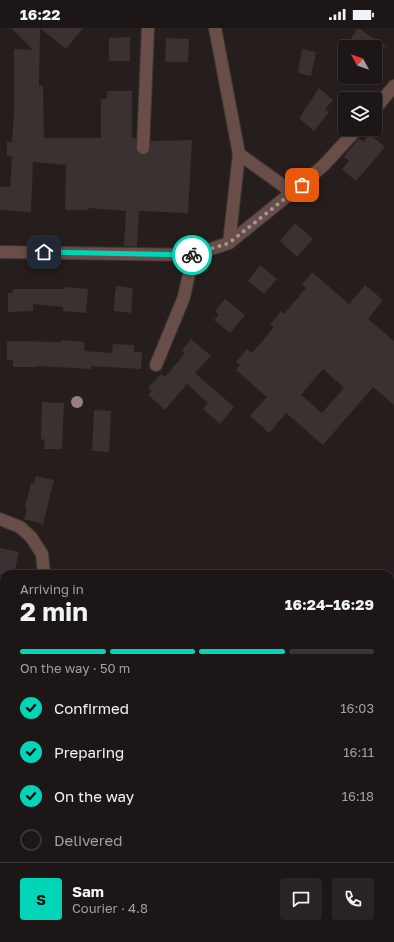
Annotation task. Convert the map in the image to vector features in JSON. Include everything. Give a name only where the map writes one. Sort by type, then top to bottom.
[{"type":"street","points":[[144,148],[148,28]]},
{"type":"street","points":[[215,28],[239,154],[229,243]]},
{"type":"street","points":[[382,100],[394,86]]},
{"type":"street","points":[[0,252],[193,255],[229,243],[324,165],[351,136]]},
{"type":"street","points":[[239,154],[292,192]]},
{"type":"street","points":[[156,365],[184,297],[193,255]]},
{"type":"street","points":[[0,519],[20,527],[31,536],[42,554],[44,570]]},
{"type":"building","points":[[11,28],[40,28],[39,86],[43,86],[44,138],[101,138],[101,99],[107,99],[107,91],[132,91],[132,138],[136,138],[136,148],[139,154],[143,155],[149,152],[151,141],[192,140],[188,213],[139,211],[137,247],[124,246],[126,211],[88,208],[88,210],[65,210],[66,165],[33,162],[31,212],[0,210],[0,186],[10,187],[12,157],[7,156],[7,142],[12,142],[14,113],[14,49],[33,50]]},
{"type":"building","points":[[40,28],[83,28],[66,49]]},
{"type":"building","points":[[358,28],[376,40],[350,40]]},
{"type":"building","points":[[130,37],[130,61],[109,61],[109,38]]},
{"type":"building","points":[[166,38],[189,39],[188,62],[165,62]]},
{"type":"building","points":[[302,49],[316,52],[311,76],[298,73]]},
{"type":"building","points":[[319,88],[333,100],[325,109],[329,112],[314,131],[299,118]]},
{"type":"building","points":[[368,136],[371,136],[385,147],[356,181],[342,169],[349,161],[344,157],[359,138],[363,142]]},
{"type":"building","points":[[295,223],[313,239],[297,257],[280,241]]},
{"type":"building","points":[[260,265],[277,279],[264,294],[248,281]]},
{"type":"building","points":[[312,272],[349,304],[365,285],[383,300],[368,319],[394,341],[394,405],[373,387],[323,445],[286,413],[269,433],[250,416],[267,397],[236,370],[240,365],[236,362],[247,349],[252,353],[274,327],[270,325],[281,311],[284,314],[306,288],[302,285]],"holes":[[[323,369],[344,388],[322,413],[301,395]]]},
{"type":"building","points":[[117,286],[133,288],[131,313],[114,311],[115,291]]},
{"type":"building","points":[[64,287],[88,289],[86,313],[63,311],[63,307],[33,304],[33,311],[8,312],[8,293],[12,293],[13,289],[64,289]]},
{"type":"building","points":[[225,299],[245,315],[230,333],[214,320],[219,315],[215,311]]},
{"type":"building","points":[[191,339],[211,356],[195,373],[234,407],[220,424],[203,409],[208,403],[187,384],[165,410],[148,395],[152,391],[148,388],[161,374],[165,377],[185,353],[182,350]]},
{"type":"building","points":[[62,340],[85,342],[84,351],[112,353],[113,344],[134,345],[134,352],[142,352],[141,369],[91,366],[91,369],[37,366],[13,367],[13,360],[7,360],[7,341],[62,342]]},
{"type":"building","points":[[42,402],[64,403],[62,449],[44,449],[45,440],[41,439]]},
{"type":"building","points":[[94,410],[111,411],[109,452],[92,451]]},
{"type":"building","points":[[36,476],[54,480],[43,524],[24,519],[31,483],[34,484]]},
{"type":"building","points":[[0,548],[19,552],[15,570],[0,570]]},
{"type":"way so far","points":[[192,255],[229,243],[302,185]]},
{"type":"route","points":[[44,252],[192,255]]}]
